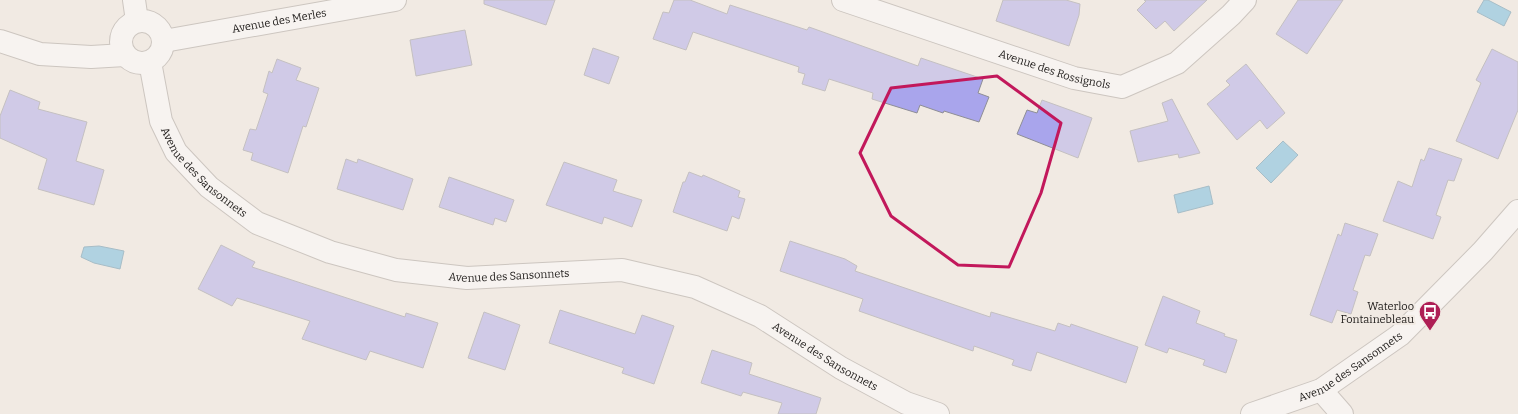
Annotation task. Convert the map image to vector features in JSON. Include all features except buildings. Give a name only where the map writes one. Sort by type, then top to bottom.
[{"type":"street","name":"Avenue des Merles","points":[[164,41],[395,0]]},
{"type":"street","name":"Avenue des Rossignols","points":[[843,0],[1074,78],[1122,87],[1177,63],[1231,16],[1245,0]]},
{"type":"street","points":[[136,11],[144,21],[158,27],[164,41],[160,53],[150,62],[136,63],[125,55],[120,42],[125,29],[136,11]]},
{"type":"street","points":[[0,41],[40,54],[91,57],[125,55]]},
{"type":"street","name":"Avenue des Sansonnets","points":[[150,62],[161,121],[176,152],[209,187],[257,223],[330,252],[396,270],[467,278],[622,270],[695,287],[760,316],[840,368],[899,399],[938,414]]},
{"type":"street","name":"Avenue des Sansonnets","points":[[1252,414],[1321,390],[1400,335],[1483,251],[1518,212]]},
{"type":"street","points":[[1321,390],[1342,414]]},
{"type":"highlighted area","points":[[997,76],[1061,123],[1041,193],[1009,267],[958,265],[891,216],[860,153],[891,88]]},
{"type":"water","points":[[1484,0],[1488,0],[1511,12],[1504,26],[1477,12]]},
{"type":"water","points":[[1283,141],[1298,155],[1271,183],[1256,168]]},
{"type":"water","points":[[1209,186],[1213,204],[1178,213],[1174,195]]},
{"type":"water","points":[[99,246],[124,251],[120,269],[94,263],[81,257],[84,247]]},
{"type":"place","name":"Waterloo Fontainebleau","points":[[1430,332]]}]
